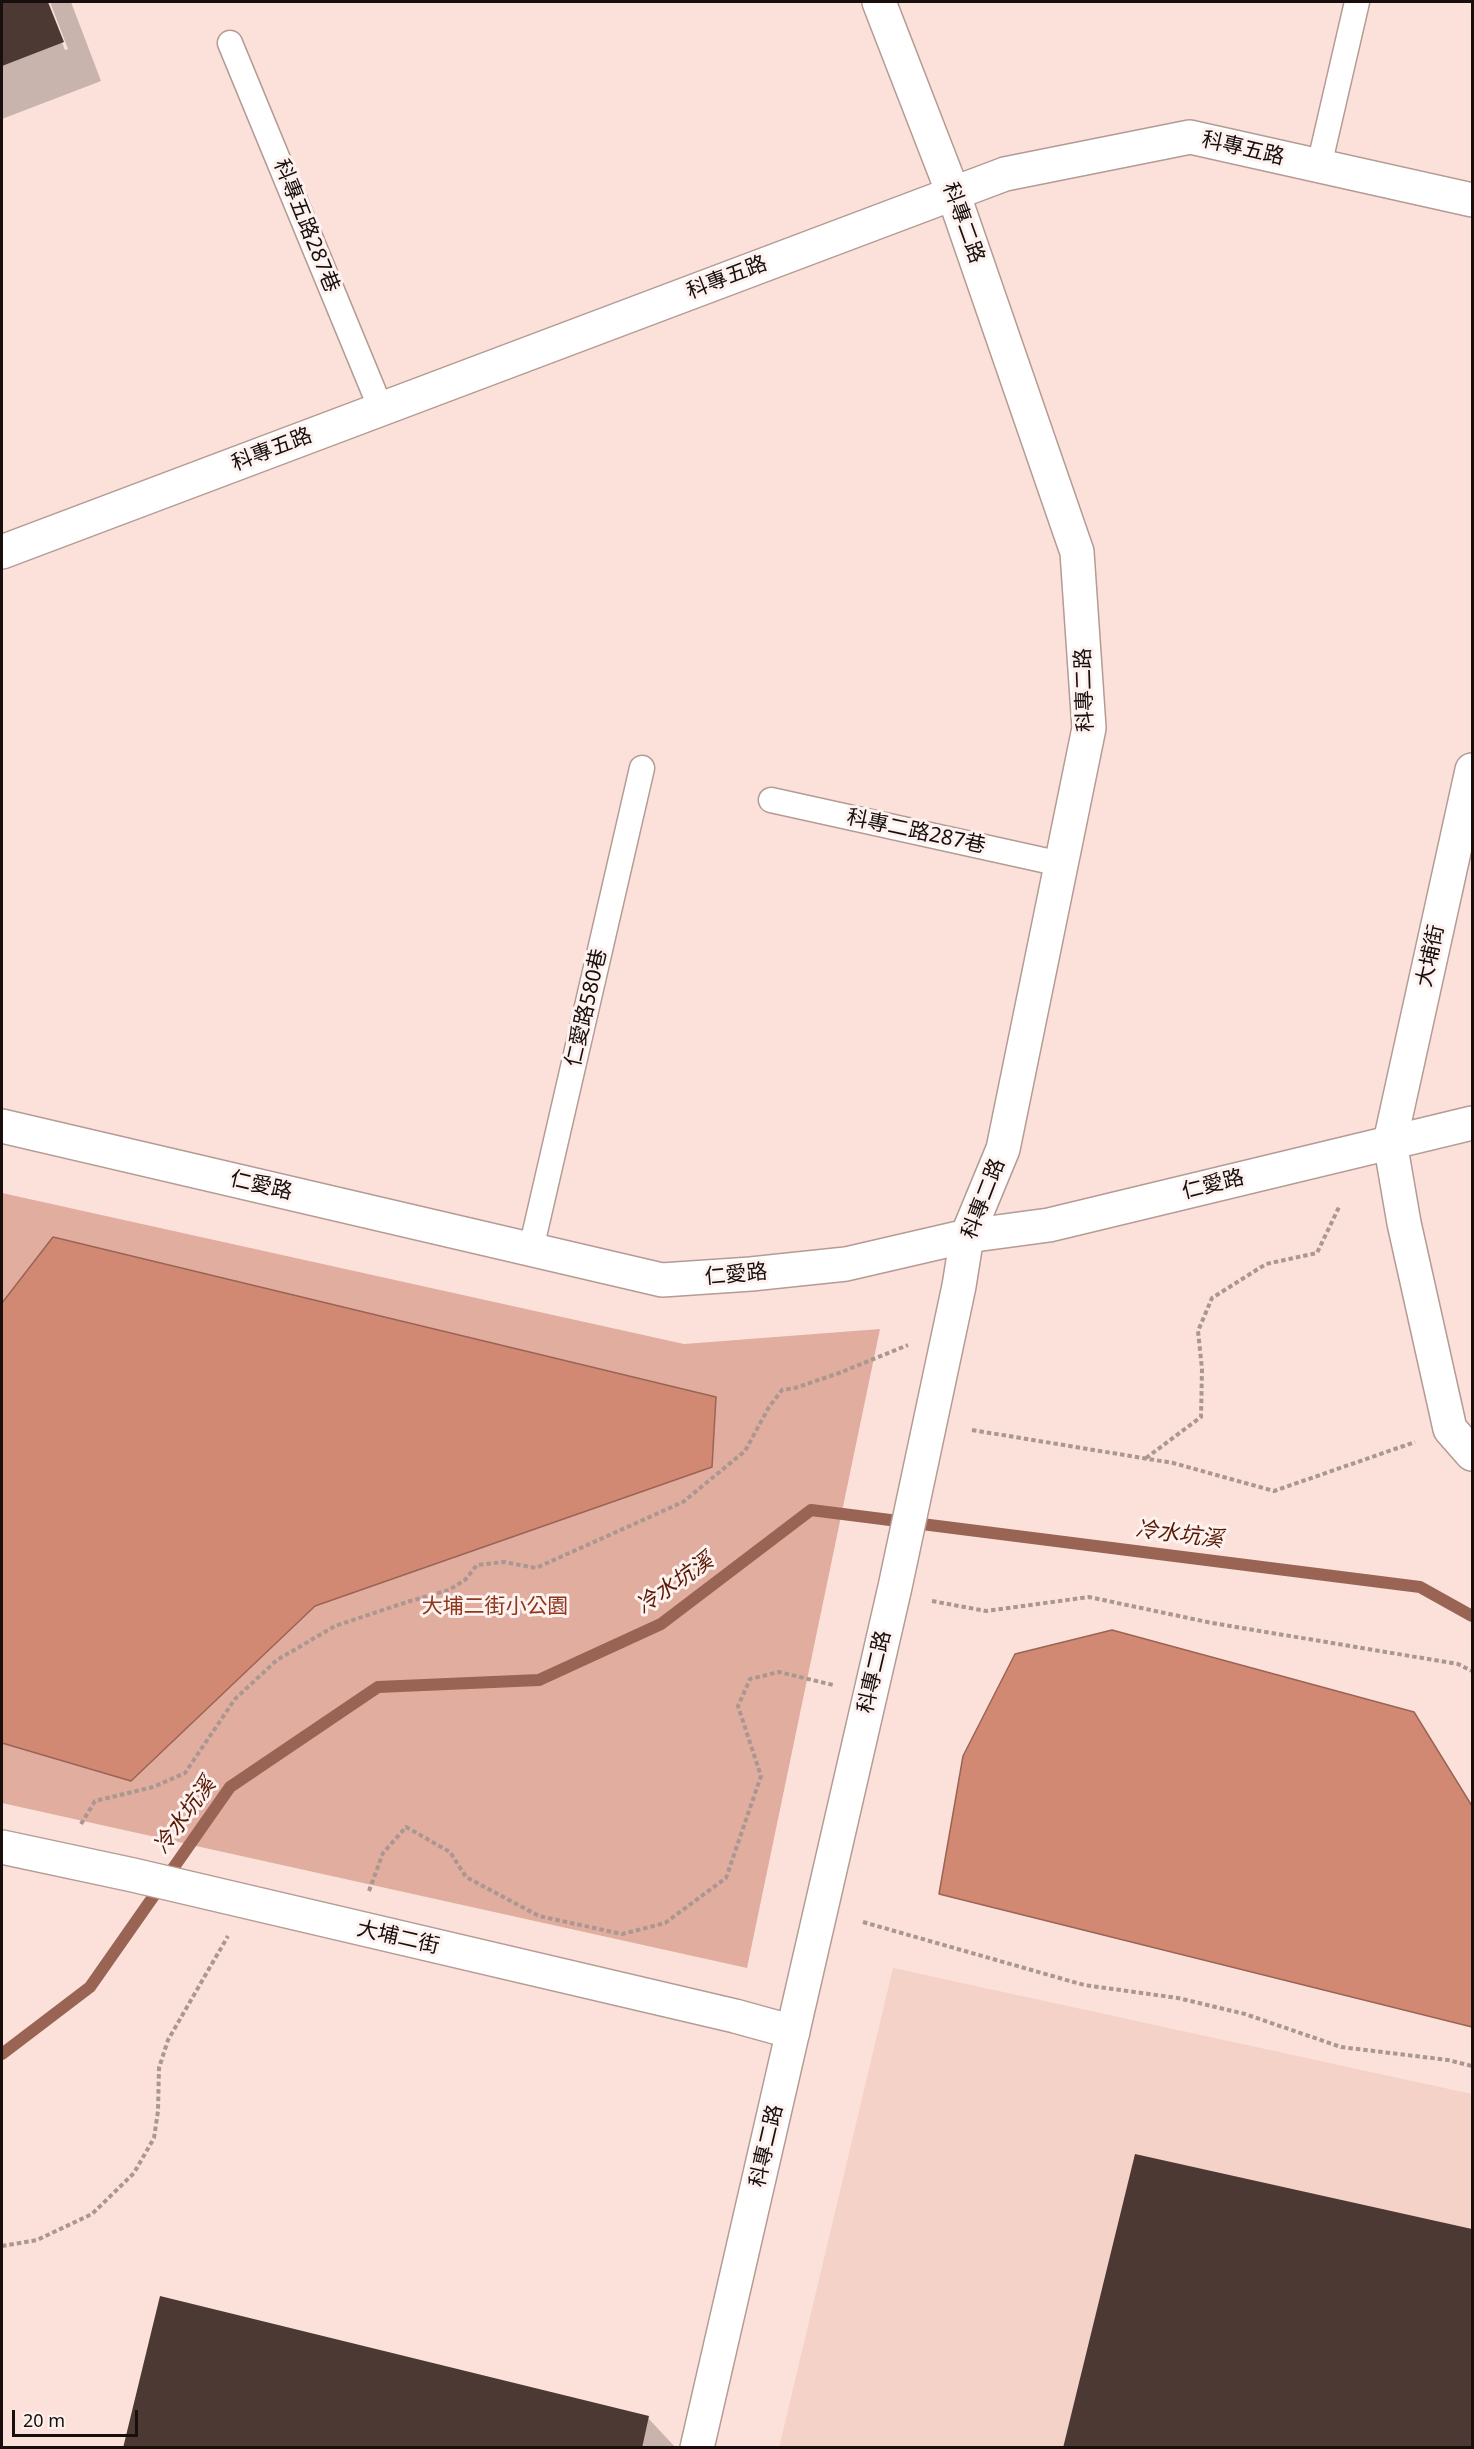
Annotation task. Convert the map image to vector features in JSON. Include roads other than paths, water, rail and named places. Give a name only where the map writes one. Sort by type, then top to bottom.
[{"type":"street","name":"科專二路","points":[[697,2448],[895,1587],[927,1442],[967,1236],[1003,1149],[1089,728],[1077,552],[953,193],[879,2]]},
{"type":"street","name":"科專五路","points":[[2,552],[1005,174],[1190,137],[1473,200]]},
{"type":"street","name":"大埔街","points":[[1390,1142],[1473,770]]},
{"type":"street","name":"仁愛路","points":[[2,1126],[662,1280],[846,1264],[967,1236],[1049,1225],[1473,1123]]},
{"type":"street","points":[[1390,1142],[1404,1223],[1450,1429],[1473,1454]]},
{"type":"street","name":"大埔二街","points":[[2,1847],[133,1875],[793,2032]]},
{"type":"lane","points":[[1319,166],[1357,2]]},
{"type":"lane","name":"科專五路287巷","points":[[231,43],[381,409]]},
{"type":"lane","name":"仁愛路580巷","points":[[531,1249],[642,768]]},
{"type":"lane","name":"科專二路287巷","points":[[771,800],[1061,864]]},
{"type":"waterway","name":"冷水坑溪","points":[[2,2054],[90,1987],[230,1787],[378,1687],[539,1680],[661,1624],[811,1510],[1420,1587],[1472,1616]]},
{"type":"park label","name":"大埔二街小公園","points":[[495,1607]]}]
